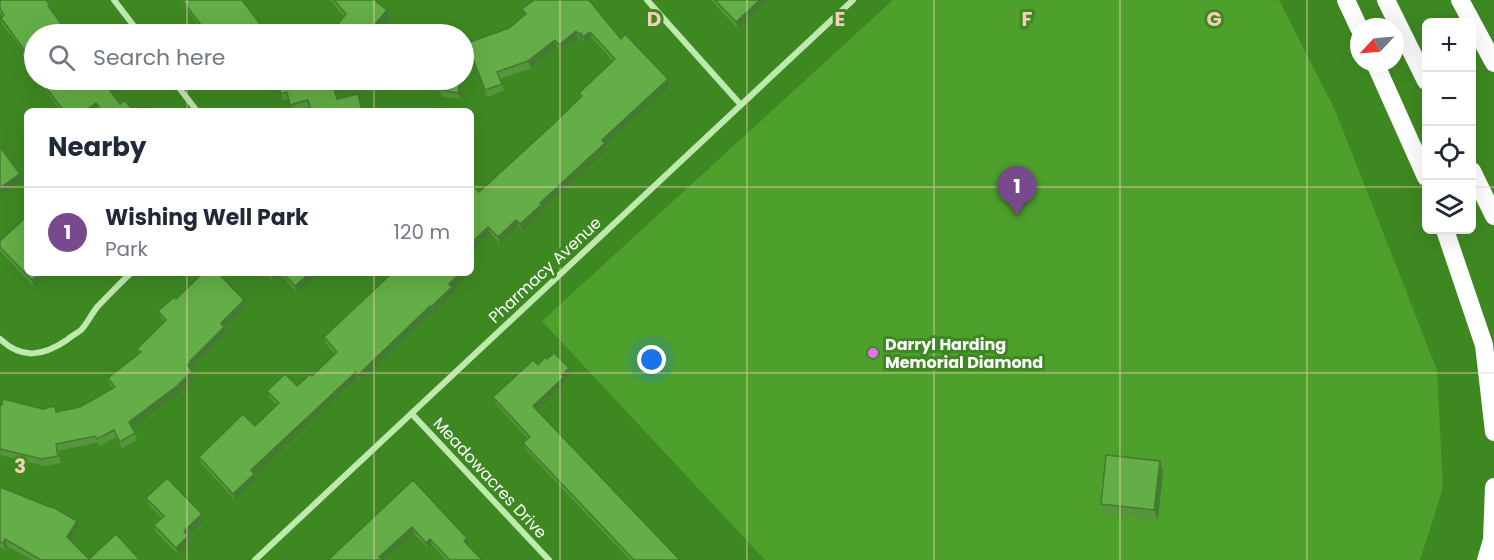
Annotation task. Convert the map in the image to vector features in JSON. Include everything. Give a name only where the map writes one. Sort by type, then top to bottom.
[{"type":"highway","points":[[1346,0],[1354,18]]},
{"type":"highway","points":[[1386,0],[1422,73]]},
{"type":"highway","points":[[1460,0],[1494,63]]},
{"type":"highway","points":[[1379,72],[1422,168]]},
{"type":"highway","points":[[1476,179],[1494,216]]},
{"type":"highway","points":[[1446,234],[1484,345],[1494,432]]},
{"type":"highway","points":[[1486,560],[1491,540],[1494,487]]},
{"type":"street","points":[[114,0],[132,24]]},
{"type":"street","points":[[646,0],[741,105]]},
{"type":"street","name":"Pharmacy Avenue","points":[[255,560],[853,0]]},
{"type":"street","points":[[181,90],[195,108]]},
{"type":"street","points":[[0,339],[7,346],[22,353],[52,350],[82,329],[99,306],[128,276]]},
{"type":"street","name":"Meadowacres Drive","points":[[412,414],[549,560]]},
{"type":"green space","points":[[893,0],[1279,0],[1335,110],[1437,370],[1443,488],[1420,560],[765,560],[542,321]]},
{"type":"building","points":[[0,0],[46,0],[62,24],[24,24],[24,50],[1,18],[4,15],[0,9]]},
{"type":"building","points":[[182,0],[242,0],[260,24],[200,24]]},
{"type":"building","points":[[334,0],[374,0],[387,10],[375,24],[338,24],[346,14]]},
{"type":"building","points":[[534,0],[589,0],[621,39],[625,34],[668,79],[602,140],[605,143],[520,224],[516,220],[498,237],[488,227],[474,240],[474,187],[479,192],[582,96],[579,93],[615,59],[590,32],[583,37],[576,31],[559,45],[555,40],[528,61],[497,72],[502,84],[485,90],[474,61],[474,40],[509,28],[526,14],[522,9]]},
{"type":"building","points":[[715,0],[760,0],[736,22]]},
{"type":"building","points":[[48,90],[110,90],[120,104],[125,100],[131,108],[100,108],[96,103],[89,108],[62,108]]},
{"type":"building","points":[[280,90],[335,90],[337,99],[358,94],[361,108],[310,108],[308,100],[290,105],[287,92],[281,94]]},
{"type":"building","points":[[440,90],[458,90],[458,93]]},
{"type":"building","points":[[0,147],[20,174],[0,188]]},
{"type":"building","points":[[24,219],[24,272],[0,247],[0,241]]},
{"type":"building","points":[[200,276],[221,276],[244,300],[221,323],[224,327],[187,365],[192,371],[177,386],[129,422],[135,433],[120,442],[114,430],[97,439],[95,436],[56,444],[58,456],[42,459],[0,449],[0,405],[3,399],[43,409],[55,406],[56,412],[80,407],[115,387],[108,378],[141,352],[137,349],[166,320],[158,311],[174,297],[176,299]]},
{"type":"building","points":[[286,276],[307,276],[295,286]]},
{"type":"building","points":[[389,276],[457,276],[449,284],[452,287],[431,307],[358,375],[356,372],[251,470],[254,474],[233,494],[199,457],[243,414],[255,426],[279,403],[267,391],[285,374],[297,386],[310,374],[312,376],[337,352],[324,337]]},
{"type":"building","points":[[554,353],[569,368],[562,375],[564,377],[533,406],[680,560],[634,560],[523,443],[530,437],[493,397],[533,360],[538,365],[545,357],[547,359]]},
{"type":"building","points":[[1106,455],[1160,461],[1154,510],[1101,504]]},
{"type":"building","points":[[167,478],[202,514],[184,531],[188,536],[176,548],[154,525],[164,516],[146,498]]},
{"type":"building","points":[[413,480],[467,538],[464,541],[482,560],[450,560],[430,539],[426,543],[412,527],[379,557],[382,560],[328,560]]},
{"type":"building","points":[[0,487],[51,506],[77,521],[67,537],[89,559],[116,534],[140,560],[41,560],[5,539],[3,543],[0,542]]},
{"type":"place","name":"Wishing Well Park","points":[[1017,216]]},
{"type":"place","name":"Darryl Harding Memorial Diamond","points":[[873,353]]}]
